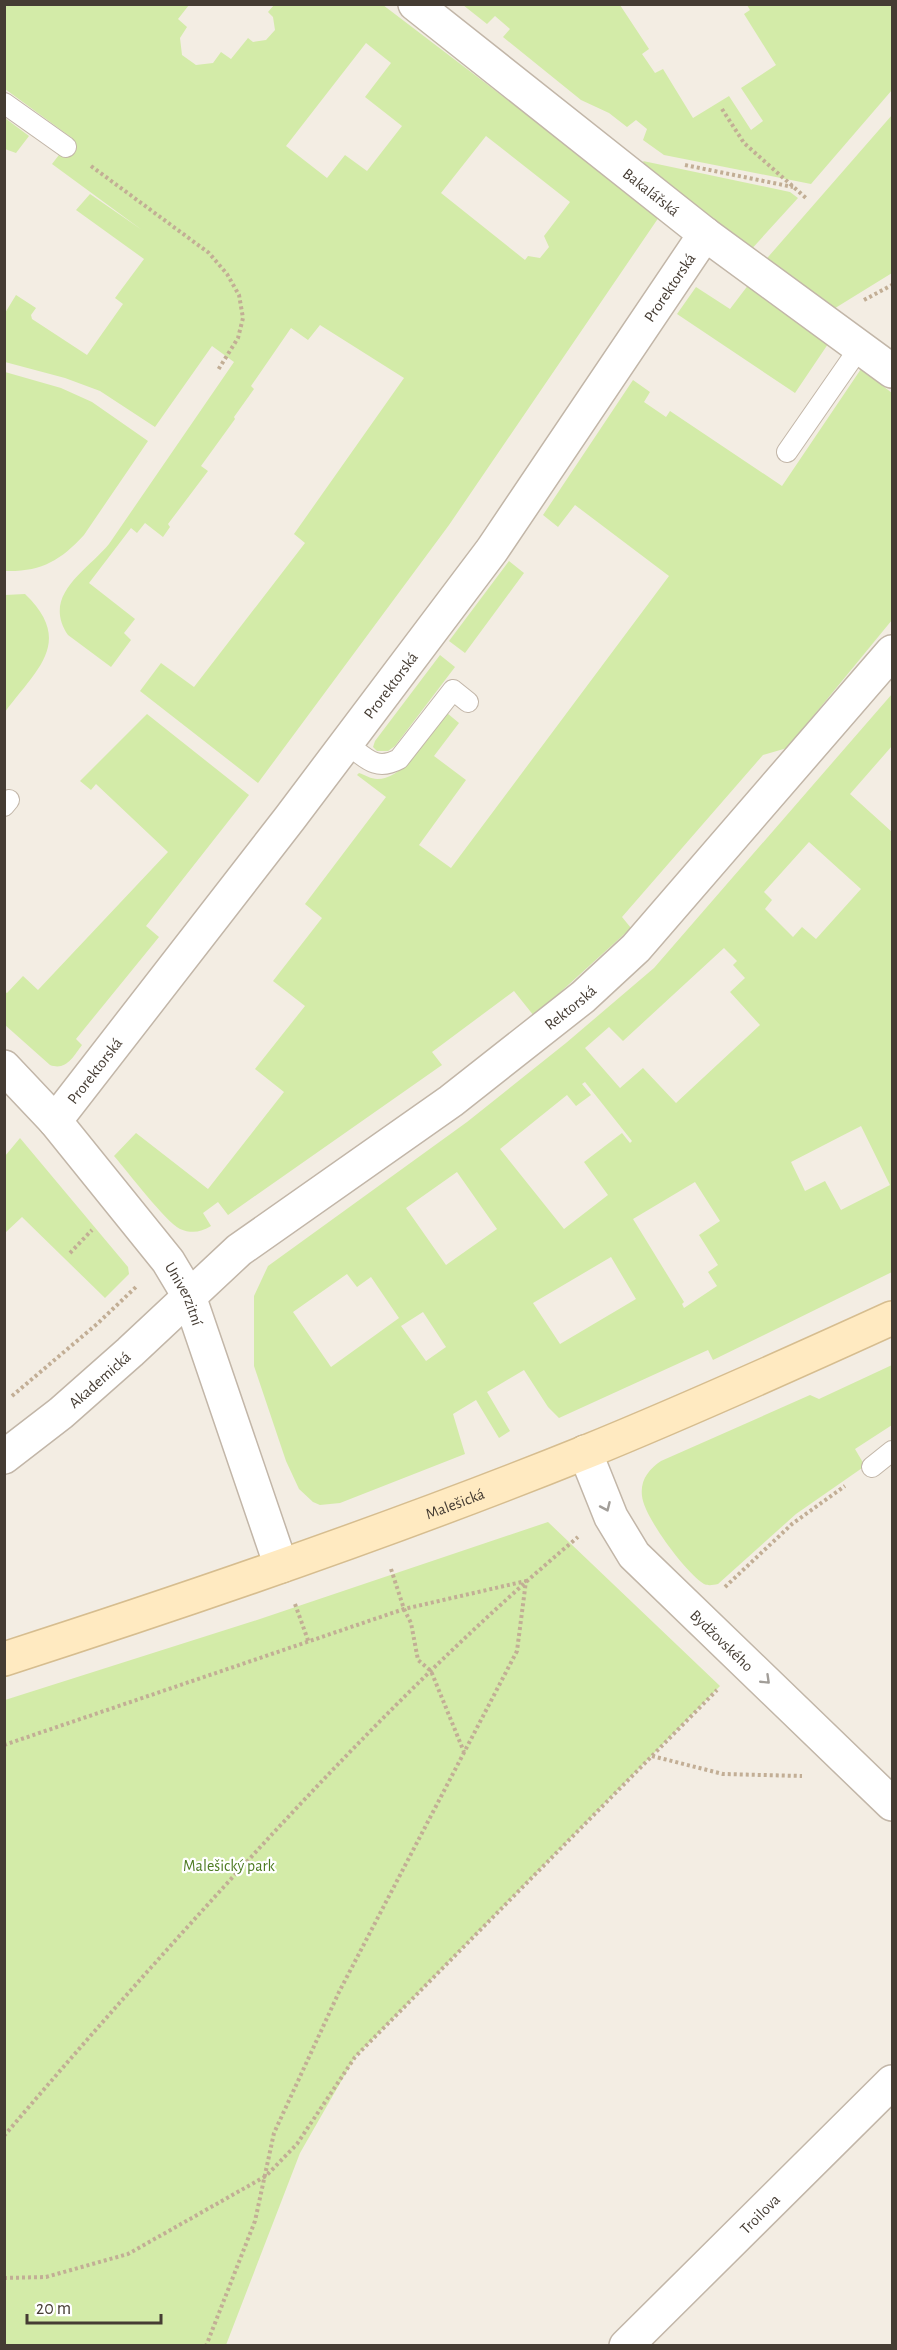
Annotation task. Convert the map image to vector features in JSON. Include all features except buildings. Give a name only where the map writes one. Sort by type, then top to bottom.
[{"type":"street","name":"Bakalářská","points":[[415,4],[705,234],[892,370]]},
{"type":"street","name":"Prorektorská","points":[[55,1121],[492,550],[705,234]]},
{"type":"street","name":"Rektorská","points":[[189,1296],[239,1250],[451,1101],[583,997],[636,948],[892,652]]},
{"type":"street","name":"Univerzitní","points":[[4,1067],[55,1121],[168,1261],[189,1296],[281,1566]]},
{"type":"street","name":"Akademická","points":[[4,1457],[61,1413],[189,1296]]},
{"type":"street","name":"Malešická","points":[[4,1659],[192,1599],[585,1452],[728,1393],[892,1318]]},
{"type":"street","name":"Bydžovského","points":[[585,1452],[611,1517],[634,1555],[746,1660],[892,1804]]},
{"type":"street","name":"Troilova","points":[[626,2346],[892,2082]]},
{"type":"lane","points":[[4,103],[66,147]]},
{"type":"lane","points":[[787,452],[860,347]]},
{"type":"lane","points":[[346,743],[373,764],[386,765],[399,759],[453,690],[468,702]]},
{"type":"lane","points":[[872,1467],[892,1450]]},
{"type":"path","points":[[722,109],[744,143],[807,199]]},
{"type":"path","points":[[66,147],[209,253],[227,274],[238,295],[243,318],[238,338],[218,370]]},
{"type":"path","points":[[70,1253],[99,1223]]},
{"type":"path","points":[[4,1402],[54,1361],[143,1280]]},
{"type":"path","points":[[697,1615],[792,1524],[872,1467]]},
{"type":"path","points":[[4,2136],[90,2035],[279,1826],[431,1671],[526,1581],[585,1531]]},
{"type":"path","points":[[391,1568],[411,1623],[418,1660],[431,1671],[464,1752]]},
{"type":"path","points":[[4,1745],[404,1609],[526,1581]]},
{"type":"path","points":[[206,2346],[255,2221],[273,2133],[339,1992],[517,1651],[526,1581]]},
{"type":"path","points":[[4,2278],[46,2277],[128,2254],[266,2176],[297,2144],[356,2057],[746,1660]]},
{"type":"path","points":[[652,1756],[723,1774],[810,1776]]},
{"type":"green space","points":[[5,5],[189,5],[178,19],[187,27],[180,38],[182,55],[196,65],[213,63],[221,52],[231,59],[248,38],[253,42],[266,40],[275,30],[273,17],[268,12],[274,5],[383,5],[659,217],[449,525],[258,783],[140,691],[161,663],[194,687],[305,543],[294,534],[404,378],[320,325],[308,340],[291,328],[251,386],[254,389],[234,417],[235,419],[201,466],[208,471],[168,524],[170,527],[163,537],[145,523],[137,533],[131,528],[89,583],[135,619],[124,633],[131,640],[111,667],[68,635],[61,621],[60,608],[63,596],[79,574],[109,544],[234,362],[212,346],[155,427],[100,391],[65,378],[5,362],[5,313],[16,295],[36,308],[31,315],[32,319],[87,355],[123,304],[115,298],[144,259],[76,210],[90,194],[142,230],[52,164],[72,138],[5,89]],"holes":[[[366,43],[391,63],[365,97],[402,126],[367,171],[345,155],[327,178],[286,146]],[[486,136],[570,202],[544,236],[549,247],[540,258],[528,256],[525,260],[441,193]]]},
{"type":"green space","points":[[463,5],[620,5],[649,49],[642,54],[655,73],[663,69],[693,118],[729,96],[751,130],[763,121],[741,88],[776,65],[744,14],[750,10],[747,5],[892,5],[892,90],[811,184],[664,155],[643,140],[647,129],[636,120],[627,127],[609,113],[581,100],[503,37],[510,29],[495,16],[487,24]]},
{"type":"green space","points":[[892,115],[892,273],[832,310],[762,264]]},
{"type":"green space","points":[[5,118],[29,136],[16,153],[5,149]]},
{"type":"green space","points":[[643,161],[790,192],[798,198],[748,253],[654,182]]},
{"type":"green space","points":[[749,284],[828,344],[795,393],[677,314],[696,287],[730,309]]},
{"type":"green space","points":[[861,369],[892,393],[892,620],[787,748],[763,755],[622,917],[631,928],[534,1016],[514,991],[432,1052],[442,1065],[228,1215],[218,1202],[203,1213],[211,1226],[207,1228],[196,1232],[180,1229],[173,1224],[114,1156],[136,1133],[208,1189],[284,1092],[255,1069],[305,1006],[273,981],[322,918],[305,904],[386,797],[357,775],[359,773],[377,779],[397,772],[416,754],[447,713],[459,723],[434,756],[466,780],[419,845],[451,868],[669,576],[575,505],[558,527],[543,515],[633,380],[650,392],[644,402],[666,417],[670,411],[782,486]]},
{"type":"green space","points":[[5,372],[61,388],[92,402],[148,441],[84,535],[67,552],[39,567],[18,571],[5,571]]},
{"type":"green space","points":[[509,561],[524,573],[465,653],[449,641]]},
{"type":"green space","points":[[25,594],[40,611],[47,627],[49,641],[38,669],[5,712],[5,595]]},
{"type":"green space","points":[[440,655],[455,667],[395,746],[388,751],[377,751],[373,747],[375,741]]},
{"type":"green space","points":[[892,694],[892,746],[850,794],[892,832],[892,1272],[713,1360],[708,1350],[559,1418],[548,1407],[524,1370],[487,1392],[510,1431],[499,1438],[476,1400],[453,1414],[465,1454],[340,1503],[320,1505],[313,1502],[299,1489],[286,1461],[254,1366],[254,1296],[268,1266],[467,1122],[566,1043],[654,968]],"holes":[[[809,842],[861,889],[816,939],[802,927],[793,937],[765,909],[772,900],[764,892]],[[724,948],[737,961],[733,965],[745,978],[730,992],[760,1025],[676,1103],[643,1068],[620,1088],[585,1048],[609,1027],[623,1041]],[[585,1082],[632,1141],[630,1143],[622,1133],[584,1162],[608,1195],[564,1229],[500,1149],[567,1095],[576,1106],[591,1095],[582,1084]],[[861,1126],[890,1185],[841,1210],[825,1181],[805,1191],[791,1162]],[[457,1172],[497,1229],[446,1265],[406,1208]],[[695,1182],[720,1221],[699,1235],[718,1265],[708,1272],[717,1286],[684,1308],[682,1304],[684,1302],[633,1219]],[[611,1257],[636,1299],[560,1344],[533,1303]],[[347,1274],[357,1287],[371,1277],[399,1318],[331,1367],[293,1312]],[[423,1312],[446,1347],[426,1361],[401,1326]]]},
{"type":"green space","points":[[147,714],[249,795],[146,926],[159,937],[76,1039],[82,1045],[69,1062],[60,1066],[50,1065],[5,1025],[5,992],[7,993],[23,976],[38,990],[168,852],[96,784],[91,790],[80,781]]},
{"type":"green space","points":[[20,1138],[128,1267],[129,1274],[105,1298],[22,1217],[5,1233],[5,1156]]},
{"type":"green space","points":[[892,1365],[892,1425],[855,1449],[865,1466],[796,1514],[718,1584],[706,1585],[696,1578],[667,1544],[644,1505],[642,1485],[649,1471],[661,1461],[810,1395],[819,1399]]},
{"type":"green space","name":"Malešický park","points":[[548,1522],[720,1686],[355,2057],[300,2153],[226,2345],[5,2345],[5,1700],[257,1620]]}]
